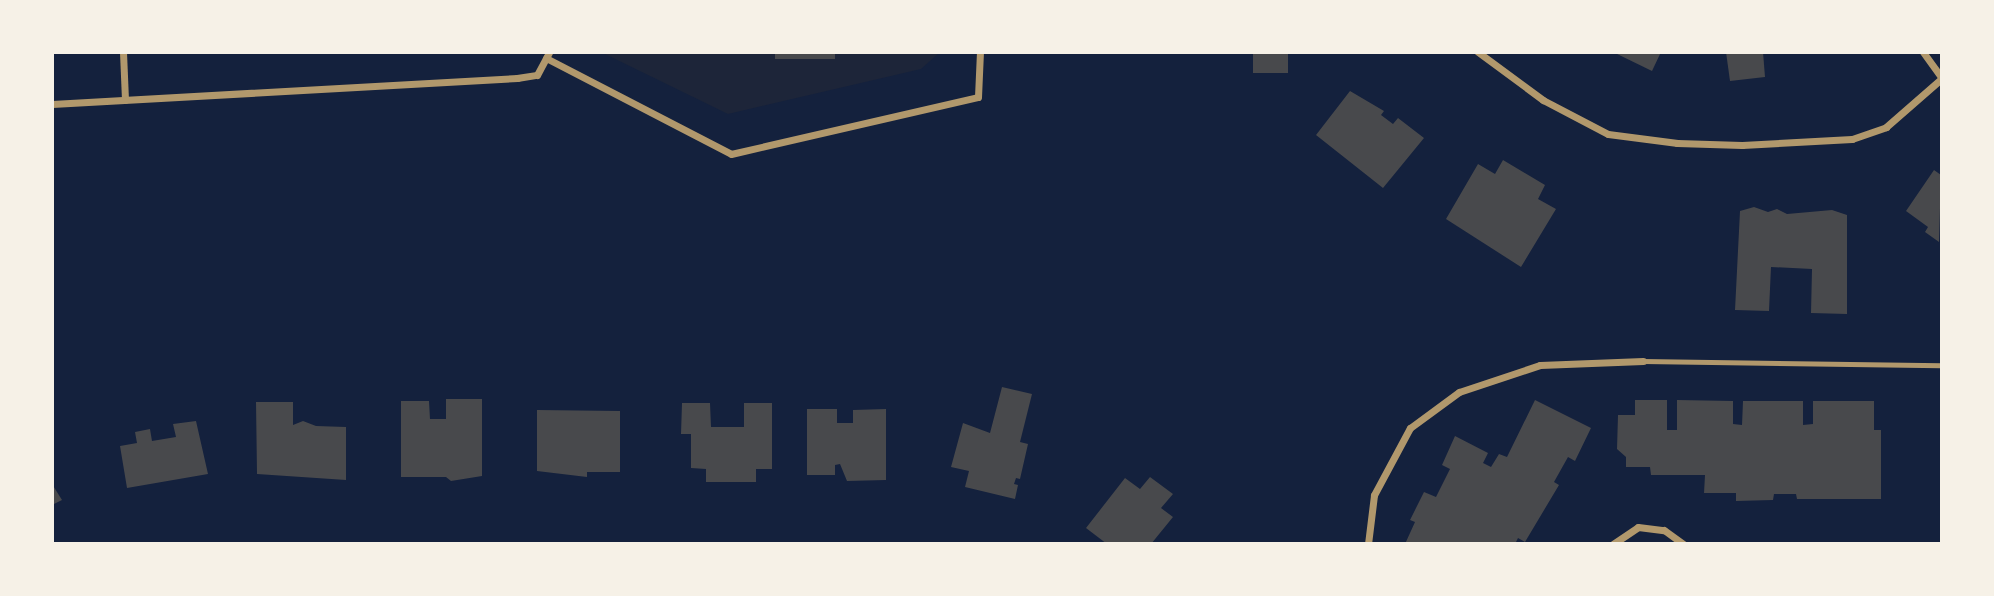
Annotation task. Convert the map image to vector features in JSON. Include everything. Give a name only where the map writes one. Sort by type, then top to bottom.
[{"type":"street","points":[[123,52],[125,100]]},
{"type":"street","points":[[52,104],[517,79],[537,75],[547,55],[731,154],[978,97],[980,52]]},
{"type":"street","points":[[1478,52],[1543,100],[1608,134],[1677,143],[1766,144],[1852,139],[1886,127],[1941,78],[1923,52]]},
{"type":"street","points":[[1368,544],[1374,495],[1410,428],[1459,392],[1540,365],[1643,361]]},
{"type":"street","points":[[1613,544],[1639,527],[1664,530],[1684,544]]},
{"type":"lane","points":[[1643,361],[1941,365]]},
{"type":"shaded area","points":[[603,53],[939,53],[921,69],[728,114]]},
{"type":"building","points":[[775,52],[835,52],[835,59],[775,59]]},
{"type":"building","points":[[1253,52],[1288,52],[1288,73],[1253,73]]},
{"type":"building","points":[[1613,52],[1661,52],[1652,71]]},
{"type":"building","points":[[1726,52],[1763,52],[1765,77],[1730,81]]},
{"type":"building","points":[[1350,91],[1384,111],[1381,115],[1393,124],[1398,118],[1424,138],[1383,188],[1316,135]]},
{"type":"building","points":[[1503,160],[1545,185],[1538,199],[1556,209],[1521,267],[1446,219],[1478,164],[1495,174]]},
{"type":"building","points":[[1934,170],[1941,175],[1939,242],[1925,232],[1928,227],[1906,211]]},
{"type":"building","points":[[1754,207],[1768,212],[1777,209],[1787,214],[1832,210],[1847,215],[1847,314],[1811,313],[1812,269],[1771,267],[1769,311],[1735,310],[1740,211]]},
{"type":"building","points":[[1002,387],[1032,394],[1020,442],[1028,444],[1020,479],[1016,478],[1014,484],[1018,485],[1015,499],[965,487],[969,471],[951,467],[963,423],[990,433]]},
{"type":"building","points":[[446,399],[482,399],[482,476],[451,481],[446,477],[401,477],[401,401],[429,401],[430,419],[446,419]]},
{"type":"building","points":[[1535,400],[1591,428],[1575,461],[1568,457],[1554,482],[1559,485],[1525,542],[1518,538],[1515,544],[1405,544],[1415,522],[1410,520],[1424,492],[1436,497],[1450,469],[1442,465],[1455,436],[1488,453],[1483,463],[1491,467],[1499,454],[1507,457]]},
{"type":"building","points":[[1635,400],[1667,400],[1667,430],[1677,430],[1677,400],[1733,401],[1733,424],[1742,425],[1743,401],[1803,401],[1803,425],[1813,424],[1813,401],[1874,401],[1874,430],[1881,430],[1881,499],[1797,499],[1796,494],[1774,494],[1773,500],[1736,501],[1736,493],[1704,493],[1705,475],[1651,475],[1650,467],[1626,467],[1626,457],[1617,449],[1618,415],[1635,415]]},
{"type":"building","points":[[256,402],[293,402],[293,425],[303,421],[316,426],[346,427],[346,480],[257,474]]},
{"type":"building","points":[[682,403],[710,403],[711,427],[744,427],[744,403],[772,403],[772,469],[756,469],[756,482],[706,482],[706,469],[691,468],[691,434],[681,434]]},
{"type":"building","points":[[807,409],[837,409],[837,423],[853,423],[853,410],[886,409],[886,480],[847,481],[840,464],[835,465],[835,475],[807,475]]},
{"type":"building","points":[[537,410],[620,411],[620,472],[587,472],[587,477],[537,471]]},
{"type":"building","points":[[196,421],[208,474],[127,488],[120,446],[137,443],[135,432],[150,429],[152,441],[176,437],[173,424]]},
{"type":"building","points":[[1150,477],[1173,494],[1161,508],[1173,517],[1151,544],[1107,544],[1086,528],[1125,478],[1140,489]]},
{"type":"building","points":[[52,484],[62,500],[52,505]]}]
